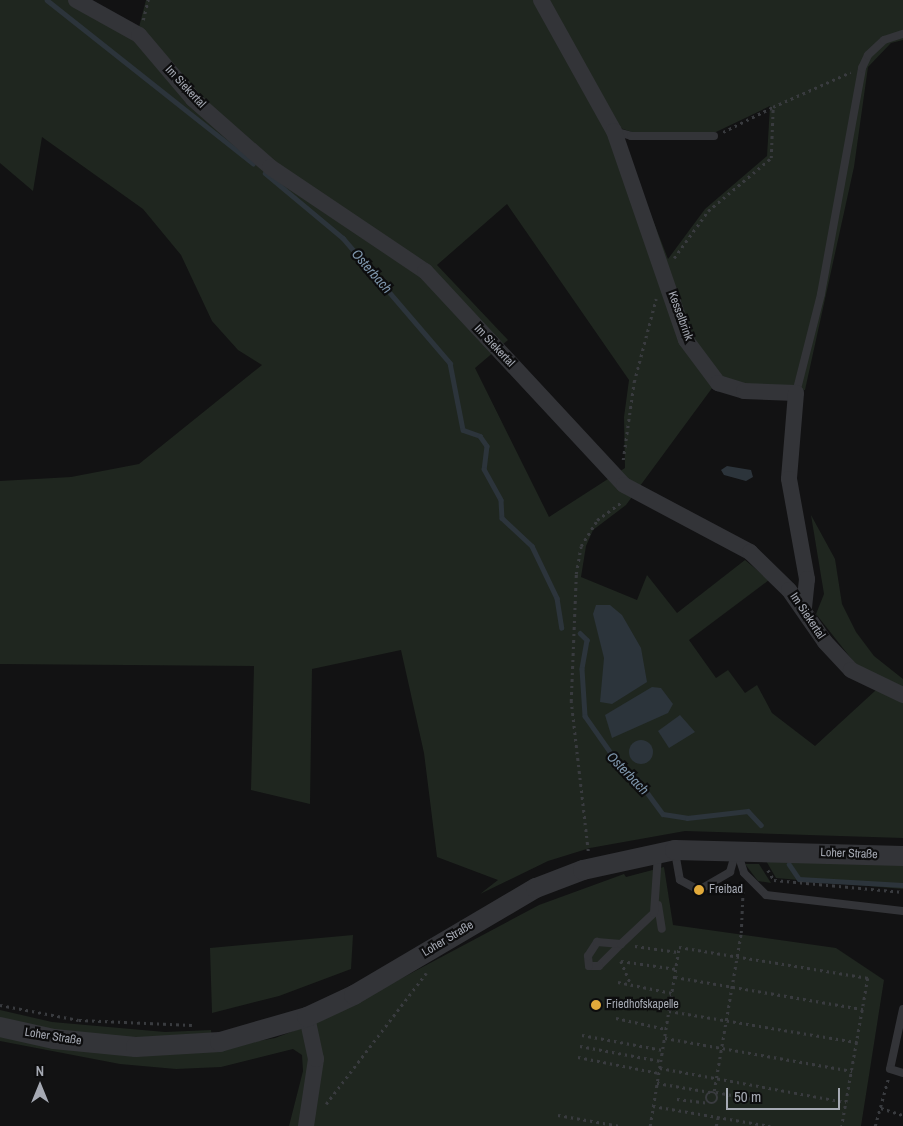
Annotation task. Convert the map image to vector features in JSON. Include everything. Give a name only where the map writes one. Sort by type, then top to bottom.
[{"type":"street","name":"Im Siekertal","points":[[76,0],[139,35],[193,99],[270,167],[425,271],[624,486],[750,552],[804,609],[829,648],[851,670],[903,695]]},
{"type":"street","name":"Kesselbrink","points":[[541,0],[614,131],[665,274],[686,340],[718,383],[744,391],[796,393]]},
{"type":"street","points":[[796,393],[788,479],[807,579],[804,609]]},
{"type":"street","name":"Loher Straße","points":[[0,1027],[54,1039],[136,1047],[220,1042],[307,1017],[354,995],[536,888],[584,870],[666,852],[737,855],[903,856]]},
{"type":"street","points":[[307,1017],[316,1059],[307,1124]]},
{"type":"lane","points":[[796,393],[821,294],[862,68],[868,55],[884,40],[903,34]]},
{"type":"lane","points":[[614,131],[631,136],[714,136]]},
{"type":"lane","points":[[666,852],[680,880],[699,890],[730,872],[737,855]]},
{"type":"lane","points":[[619,946],[654,913],[666,852]]},
{"type":"lane","points":[[737,855],[744,873],[766,895],[903,911]]},
{"type":"lane","points":[[656,898],[662,929]]},
{"type":"lane","points":[[903,1009],[890,1069],[903,1073]]},
{"type":"path","points":[[139,35],[148,0]]},
{"type":"path","points":[[714,136],[773,107],[862,68]]},
{"type":"path","points":[[588,852],[571,701],[576,574],[581,546],[597,520],[626,498],[622,456],[634,382],[646,324],[665,274],[687,235],[708,211],[771,158],[773,107]]},
{"type":"path","points":[[737,855],[762,862],[774,880],[903,892]]},
{"type":"path","points":[[711,1104],[706,1097],[713,1092],[722,1049],[737,956],[744,873]]},
{"type":"path","points":[[631,985],[621,961],[619,946],[678,952]]},
{"type":"path","points":[[650,1126],[679,947],[868,978],[842,1126]]},
{"type":"path","points":[[621,961],[676,969]]},
{"type":"path","points":[[307,1124],[336,1094],[432,967]]},
{"type":"path","points":[[674,977],[863,1009]]},
{"type":"path","points":[[618,982],[672,993]]},
{"type":"path","points":[[669,1011],[858,1042]]},
{"type":"path","points":[[616,1018],[666,1029]]},
{"type":"path","points":[[582,1035],[663,1050]]},
{"type":"path","points":[[665,1038],[852,1071]]},
{"type":"path","points":[[580,1046],[661,1061]]},
{"type":"path","points":[[578,1057],[659,1073]]},
{"type":"path","points":[[660,1068],[846,1102]]},
{"type":"path","points":[[875,1126],[890,1069]]},
{"type":"path","points":[[657,1082],[758,1100]]},
{"type":"path","points":[[678,1099],[711,1104],[718,1100],[713,1092]]},
{"type":"path","points":[[654,1106],[770,1126]]},
{"type":"path","points":[[880,1108],[903,1115]]},
{"type":"path","points":[[558,1115],[620,1126]]},
{"type":"path","points":[[716,1126],[718,1117]]},
{"type":"shaded area","points":[[0,0],[87,0],[138,31],[146,0],[903,0],[903,40],[891,43],[868,67],[854,167],[805,390],[744,388],[718,380],[626,505],[593,530],[586,546],[581,577],[637,600],[647,575],[677,613],[745,560],[769,580],[689,640],[716,678],[728,670],[745,693],[757,685],[772,713],[815,746],[876,690],[816,614],[824,594],[811,515],[835,559],[842,604],[856,632],[874,656],[903,679],[903,838],[685,831],[590,848],[548,861],[480,894],[498,880],[437,857],[424,753],[401,650],[312,669],[310,804],[251,790],[254,666],[0,664],[0,481],[71,477],[139,464],[262,365],[238,350],[212,321],[181,255],[143,209],[42,137],[33,191],[0,163]],"holes":[[[770,106],[767,156],[705,209],[668,259],[617,127],[632,132],[716,132]],[[507,204],[629,380],[624,417],[625,468],[549,517],[475,368],[508,340],[437,265]]]},
{"type":"shaded area","points":[[727,466],[751,470],[753,477],[746,481],[724,475],[721,470]]},
{"type":"shaded area","points":[[596,605],[610,605],[622,615],[641,648],[647,682],[612,704],[600,702],[604,658],[593,614]]},
{"type":"shaded area","points":[[652,687],[661,688],[673,704],[668,713],[612,738],[605,715]]},
{"type":"shaded area","points":[[680,715],[695,732],[669,748],[658,731]]},
{"type":"shaded area","points":[[641,740],[646,741],[652,747],[652,757],[646,763],[641,764],[636,763],[630,757],[629,752],[630,747],[636,741]]},
{"type":"shaded area","points":[[765,859],[903,864],[903,889],[776,878]]},
{"type":"shaded area","points":[[745,864],[759,864],[771,883],[758,881]]},
{"type":"shaded area","points":[[664,867],[673,925],[836,948],[884,980],[861,1126],[289,1126],[303,1071],[302,1055],[293,1049],[221,1067],[176,1069],[120,1064],[0,1041],[0,1010],[52,1022],[165,1032],[211,1030],[213,1049],[275,1038],[325,1019],[539,905],[624,874],[626,877]]},
{"type":"shaded area","points":[[353,935],[351,969],[279,996],[212,1013],[210,948]]},
{"type":"waterway","name":"Osterbach","points":[[47,0],[253,163]]},
{"type":"waterway","name":"Osterbach","points":[[265,173],[343,238],[450,363],[463,430],[480,436],[487,446],[484,469],[501,500],[502,518],[532,546],[557,598],[562,628]]},
{"type":"waterway","name":"Osterbach","points":[[580,633],[587,640],[582,669],[585,716],[625,773],[638,780],[663,814],[687,818],[748,811],[761,825]]},
{"type":"waterway","name":"Osterbach","points":[[789,864],[799,879],[903,885]]},
{"type":"place","name":"Freibad","points":[[699,890]]},
{"type":"place","name":"Friedhofskapelle","points":[[596,1005]]}]
